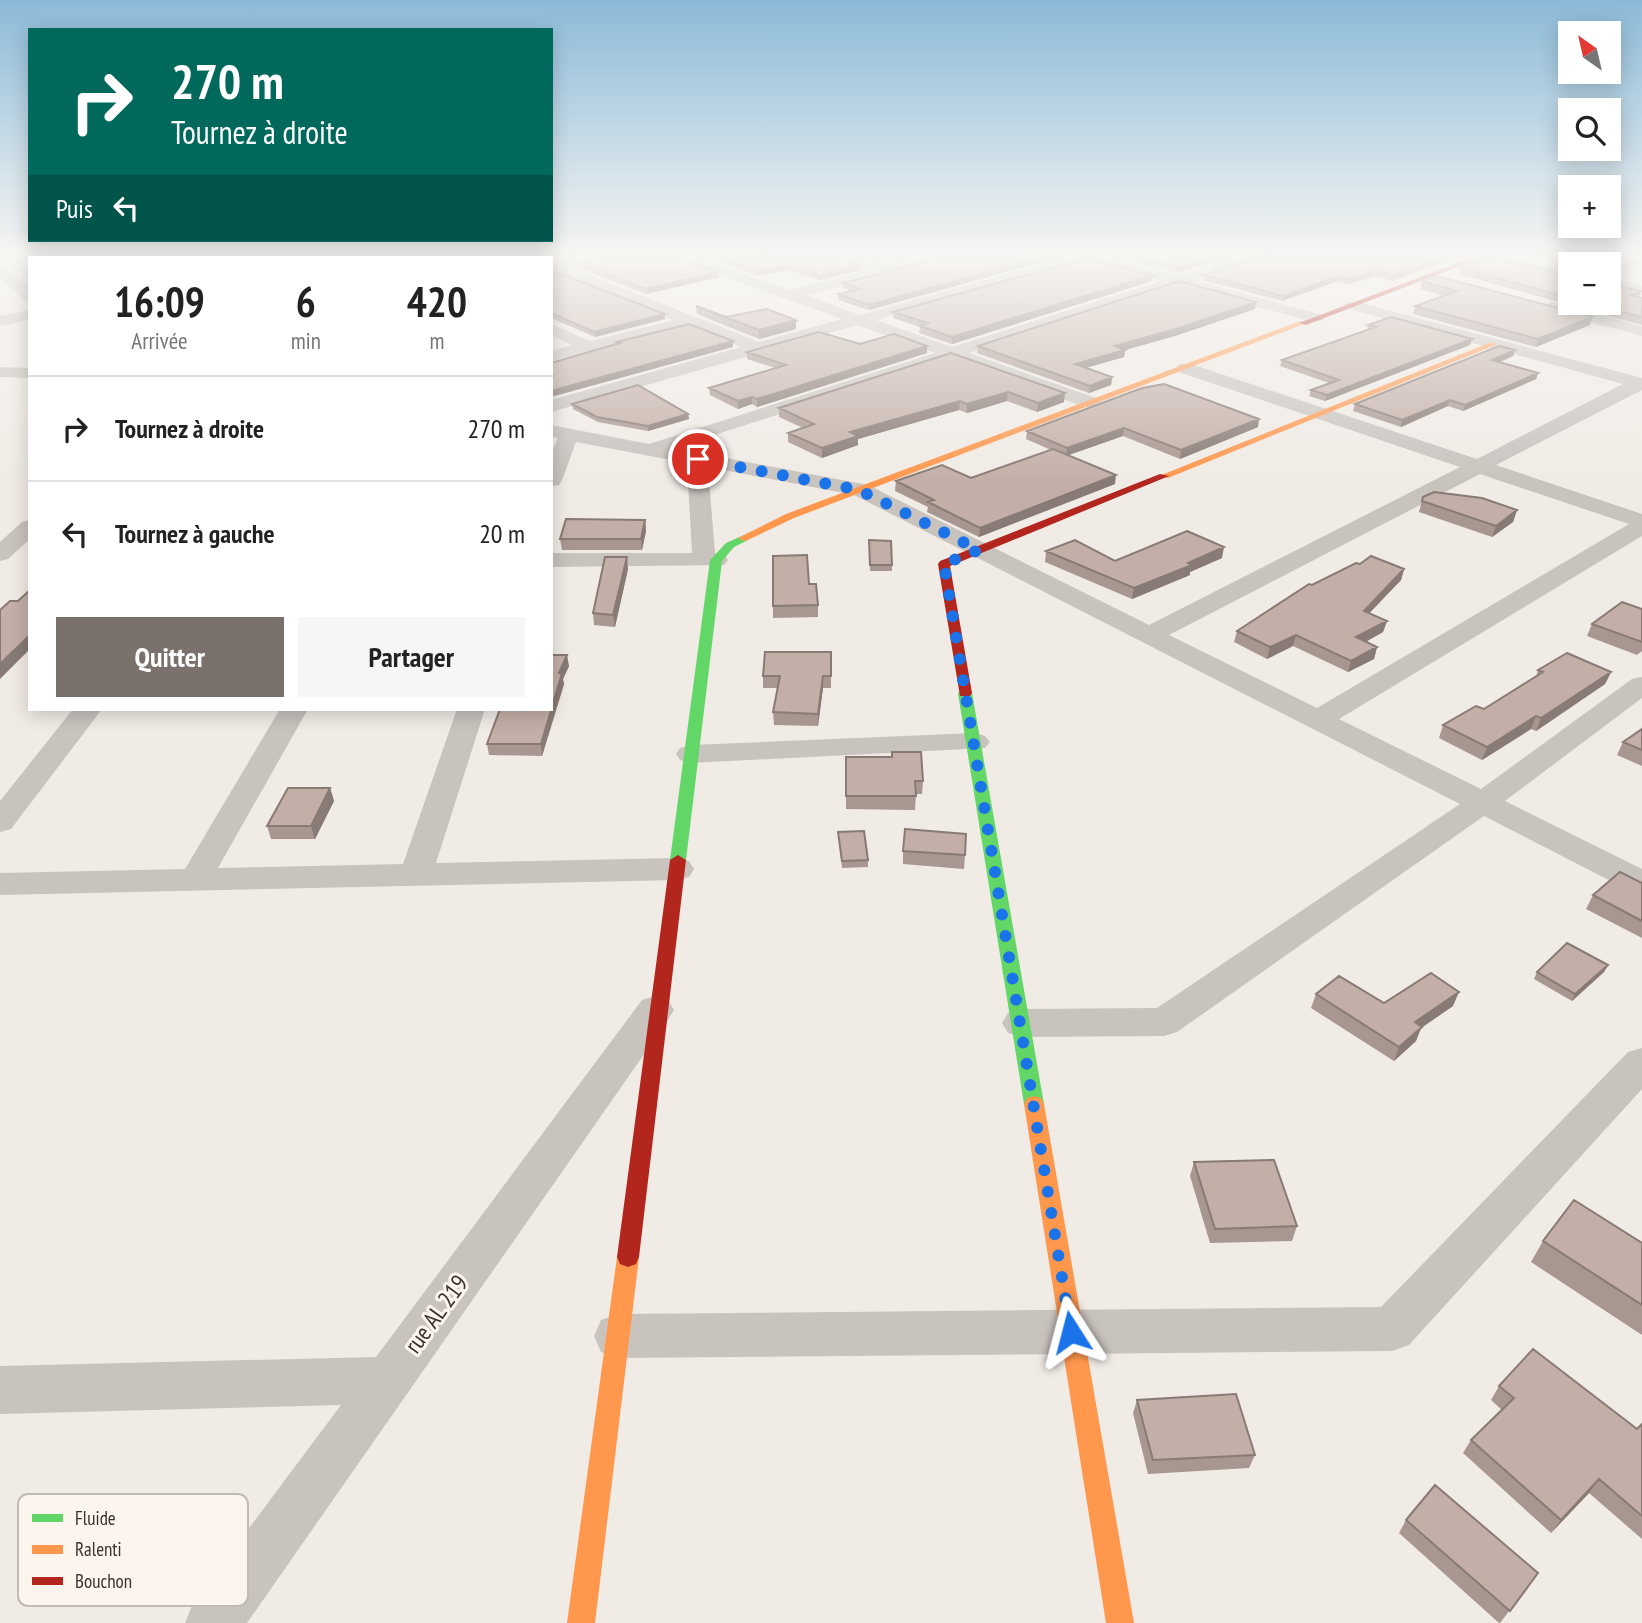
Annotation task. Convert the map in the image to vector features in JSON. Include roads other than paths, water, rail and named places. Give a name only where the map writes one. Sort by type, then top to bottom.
[{"type":"street","points":[[555,331],[587,346]]},
{"type":"street","points":[[553,355],[649,331]]},
{"type":"street","points":[[714,331],[758,348]]},
{"type":"street","points":[[553,405],[820,331]]},
{"type":"street","points":[[889,331],[1092,402]]},
{"type":"street","points":[[649,450],[1021,331]]},
{"type":"street","points":[[553,560],[710,560],[730,545],[790,516],[1283,331]]},
{"type":"street","points":[[1446,331],[1641,384]]},
{"type":"street","points":[[1120,1623],[944,564],[1494,344]]},
{"type":"street","points":[[1185,368],[1642,524]]},
{"type":"street","points":[[0,372],[28,373]]},
{"type":"street","points":[[1149,635],[1641,384]]},
{"type":"street","points":[[553,470],[560,433],[859,490],[1642,883]]},
{"type":"street","points":[[581,1623],[691,754],[710,560],[698,459]]},
{"type":"street","points":[[1318,720],[1642,524]]},
{"type":"street","points":[[0,554],[28,529]]},
{"type":"street","points":[[0,561],[28,561]]},
{"type":"street","points":[[1021,1023],[1164,1022],[1482,803],[1642,685]]},
{"type":"street","points":[[0,822],[86,711]]},
{"type":"street","points":[[195,880],[292,711]]},
{"type":"street","points":[[416,875],[470,711]]},
{"type":"street","points":[[691,754],[975,741]]},
{"type":"street","points":[[0,884],[677,869]]},
{"type":"street","name":"rue AL 219","points":[[248,1574],[658,1006]]},
{"type":"street","points":[[618,1336],[1392,1329],[1642,1063]]},
{"type":"street","points":[[0,1390],[388,1380]]},
{"type":"street","name":"rue AL 219","points":[[213,1623],[225,1606]]}]
